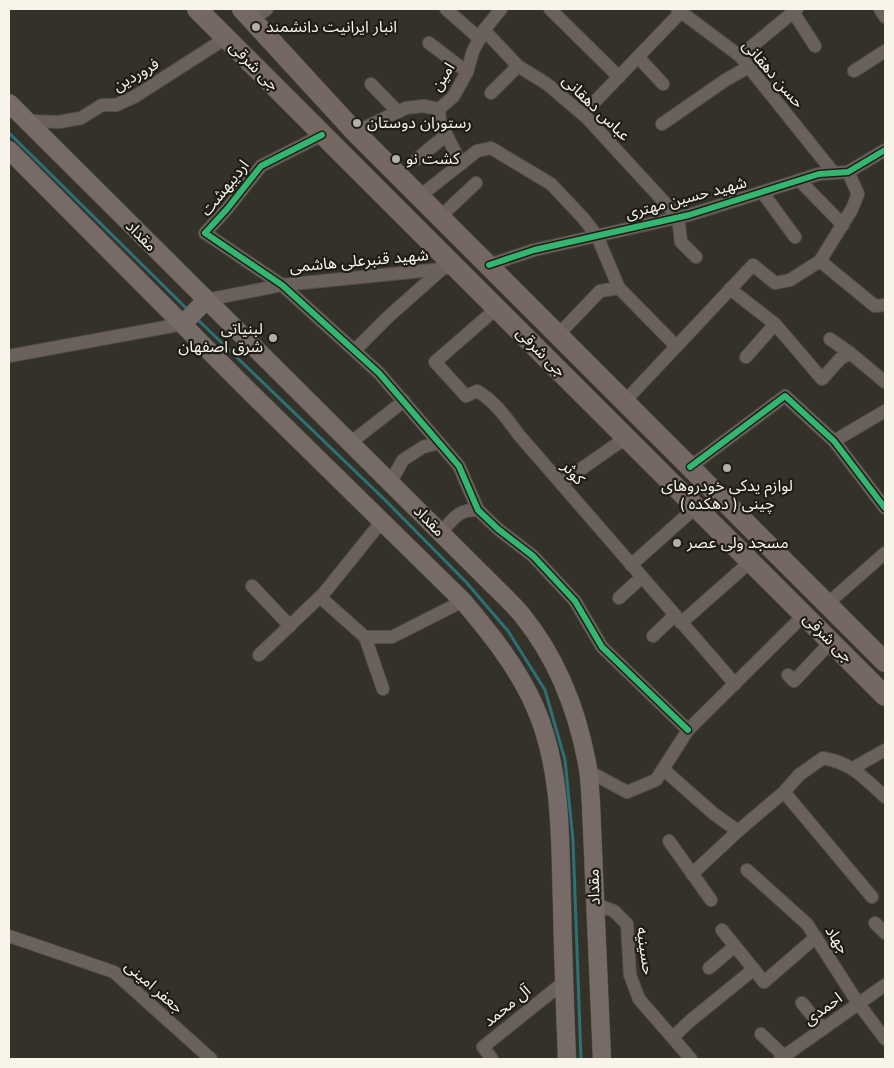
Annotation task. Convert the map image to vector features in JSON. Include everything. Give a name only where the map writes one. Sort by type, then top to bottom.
[{"type":"main road","name":"جی شرقی","points":[[197,9],[322,135],[449,268],[497,308],[885,696]]},
{"type":"main road","name":"جی شرقی","points":[[254,12],[355,132],[885,662]]},
{"type":"main road","name":"مقداد","points":[[9,103],[522,615],[548,654],[566,690],[578,725],[588,771],[602,1059]]},
{"type":"main road","name":"مقداد","points":[[9,150],[463,602],[492,635],[517,673],[535,707],[545,735],[559,803],[567,1059]]},
{"type":"main road","points":[[183,324],[206,300]]},
{"type":"street","name":"عباس دهقانی","points":[[446,9],[482,35],[518,66],[547,84],[583,114],[678,217]]},
{"type":"street","name":"امین","points":[[355,132],[406,108],[423,106],[439,109],[453,97],[467,72],[473,51],[501,9]]},
{"type":"street","points":[[550,9],[619,77]]},
{"type":"street","points":[[880,9],[885,17]]},
{"type":"street","points":[[740,56],[795,11],[815,46]]},
{"type":"street","points":[[583,114],[638,57],[686,12]]},
{"type":"street","name":"حسن دهقانی","points":[[686,12],[740,56],[833,172]]},
{"type":"street","name":"فروردین","points":[[27,121],[58,122],[80,118],[102,105],[116,105],[134,97],[226,38]]},
{"type":"street","points":[[429,43],[467,72]]},
{"type":"street","points":[[854,70],[885,51]]},
{"type":"street","points":[[638,57],[663,84]]},
{"type":"street","points":[[491,93],[518,66]]},
{"type":"street","points":[[662,124],[727,79],[749,67]]},
{"type":"street","points":[[371,84],[398,112]]},
{"type":"street","points":[[439,109],[440,122],[445,136],[461,164]]},
{"type":"street","name":"اردیبهشت","points":[[282,284],[205,233],[228,208],[261,166],[322,135]]},
{"type":"street","points":[[417,159],[445,136]]},
{"type":"street","points":[[420,196],[478,151],[491,148],[551,184],[584,219],[597,236],[619,288],[676,346]]},
{"type":"street","points":[[625,401],[753,264],[775,283],[790,280],[820,261],[852,210],[858,194],[848,172],[885,150]]},
{"type":"street","name":"شهید حسین مهتری","points":[[489,265],[534,250],[678,217],[819,174],[848,172]]},
{"type":"street","points":[[799,180],[843,225]]},
{"type":"street","points":[[440,217],[476,183]]},
{"type":"street","points":[[762,192],[795,238]]},
{"type":"street","points":[[678,217],[681,242],[696,257]]},
{"type":"street","points":[[820,261],[875,306],[885,305]]},
{"type":"street","points":[[354,350],[388,317],[449,268]]},
{"type":"street","name":"شهید قنبرعلی هاشمی","points":[[206,300],[282,284],[449,268]]},
{"type":"street","points":[[282,284],[379,372],[459,466],[478,510],[498,529],[533,556],[574,601],[602,647],[688,730]]},
{"type":"street","points":[[558,335],[600,291],[619,288]]},
{"type":"street","points":[[730,289],[776,324],[822,379],[840,359],[850,354]]},
{"type":"street","name":"کوثر","points":[[497,308],[435,362],[466,396],[477,391],[485,396],[503,414],[631,566],[735,684]]},
{"type":"street","points":[[9,356],[183,324]]},
{"type":"street","points":[[746,357],[776,324]]},
{"type":"street","points":[[830,339],[885,382]]},
{"type":"street","points":[[690,467],[785,396],[834,440],[885,508]]},
{"type":"street","points":[[350,443],[404,401]]},
{"type":"street","points":[[834,440],[885,411]]},
{"type":"street","points":[[561,483],[627,437]]},
{"type":"street","points":[[390,483],[403,460],[423,447],[439,443]]},
{"type":"street","points":[[631,566],[696,507]]},
{"type":"street","points":[[441,533],[455,517],[466,510],[478,510]]},
{"type":"street","points":[[260,655],[320,597],[382,521]]},
{"type":"street","points":[[827,604],[885,553]]},
{"type":"street","points":[[653,636],[678,619],[750,561]]},
{"type":"street","points":[[619,598],[642,577]]},
{"type":"street","points":[[252,586],[290,626]]},
{"type":"street","points":[[320,597],[365,637],[383,689]]},
{"type":"street","points":[[365,637],[392,637],[463,602]]},
{"type":"street","points":[[588,771],[627,792],[656,780],[688,730],[804,615]]},
{"type":"street","points":[[788,675],[794,681],[832,642]]},
{"type":"street","points":[[853,768],[885,750]]},
{"type":"street","points":[[692,874],[784,792],[800,775],[823,758],[836,760],[853,768],[885,797]]},
{"type":"street","points":[[663,769],[714,814],[738,831]]},
{"type":"street","points":[[784,792],[872,897]]},
{"type":"street","points":[[669,841],[710,900]]},
{"type":"street","name":"جهاد","points":[[747,870],[807,924],[858,1003],[885,1039]]},
{"type":"street","name":"حسینیه","points":[[595,904],[614,910],[627,924],[630,975],[639,999],[691,1059]]},
{"type":"street","points":[[875,923],[885,933]]},
{"type":"street","points":[[722,930],[764,982],[816,937]]},
{"type":"street","name":"جعفر امینی","points":[[9,936],[114,972],[211,1059]]},
{"type":"street","points":[[709,968],[735,946]]},
{"type":"street","points":[[672,1037],[754,969]]},
{"type":"street","name":"آل محمد","points":[[492,1059],[483,1047],[564,982]]},
{"type":"street","name":"احمدی","points":[[783,1058],[885,985]]},
{"type":"street","points":[[802,1003],[823,1029]]},
{"type":"street","points":[[761,1034],[783,1058]]},
{"type":"waterway","points":[[9,133],[188,310]]},
{"type":"waterway","points":[[196,318],[384,499],[466,582],[508,631],[545,690],[565,760],[573,840],[581,1059]]},
{"type":"cycle path","points":[[322,135],[261,166],[205,233],[282,285],[379,373],[459,466],[478,510],[498,529],[533,556],[575,601],[602,647],[688,730]]},
{"type":"cycle path","points":[[489,265],[534,250],[689,215],[819,174],[848,172],[885,150]]},
{"type":"cycle path","points":[[690,467],[785,396],[834,441],[885,508]]},
{"type":"place","name":"انبار ایرانیت دانشمند","points":[[256,27]]},
{"type":"place","name":"رستوران دوستان","points":[[357,123]]},
{"type":"place","name":"کشت نو","points":[[396,159]]},
{"type":"place","name":"لبنیاتی شرق اصفهان","points":[[273,338]]},
{"type":"place","name":"لوازم یدکی خودروهای چینی ( دهکده )","points":[[727,468]]},
{"type":"place","name":"مسجد ولی عصر","points":[[677,543]]}]
